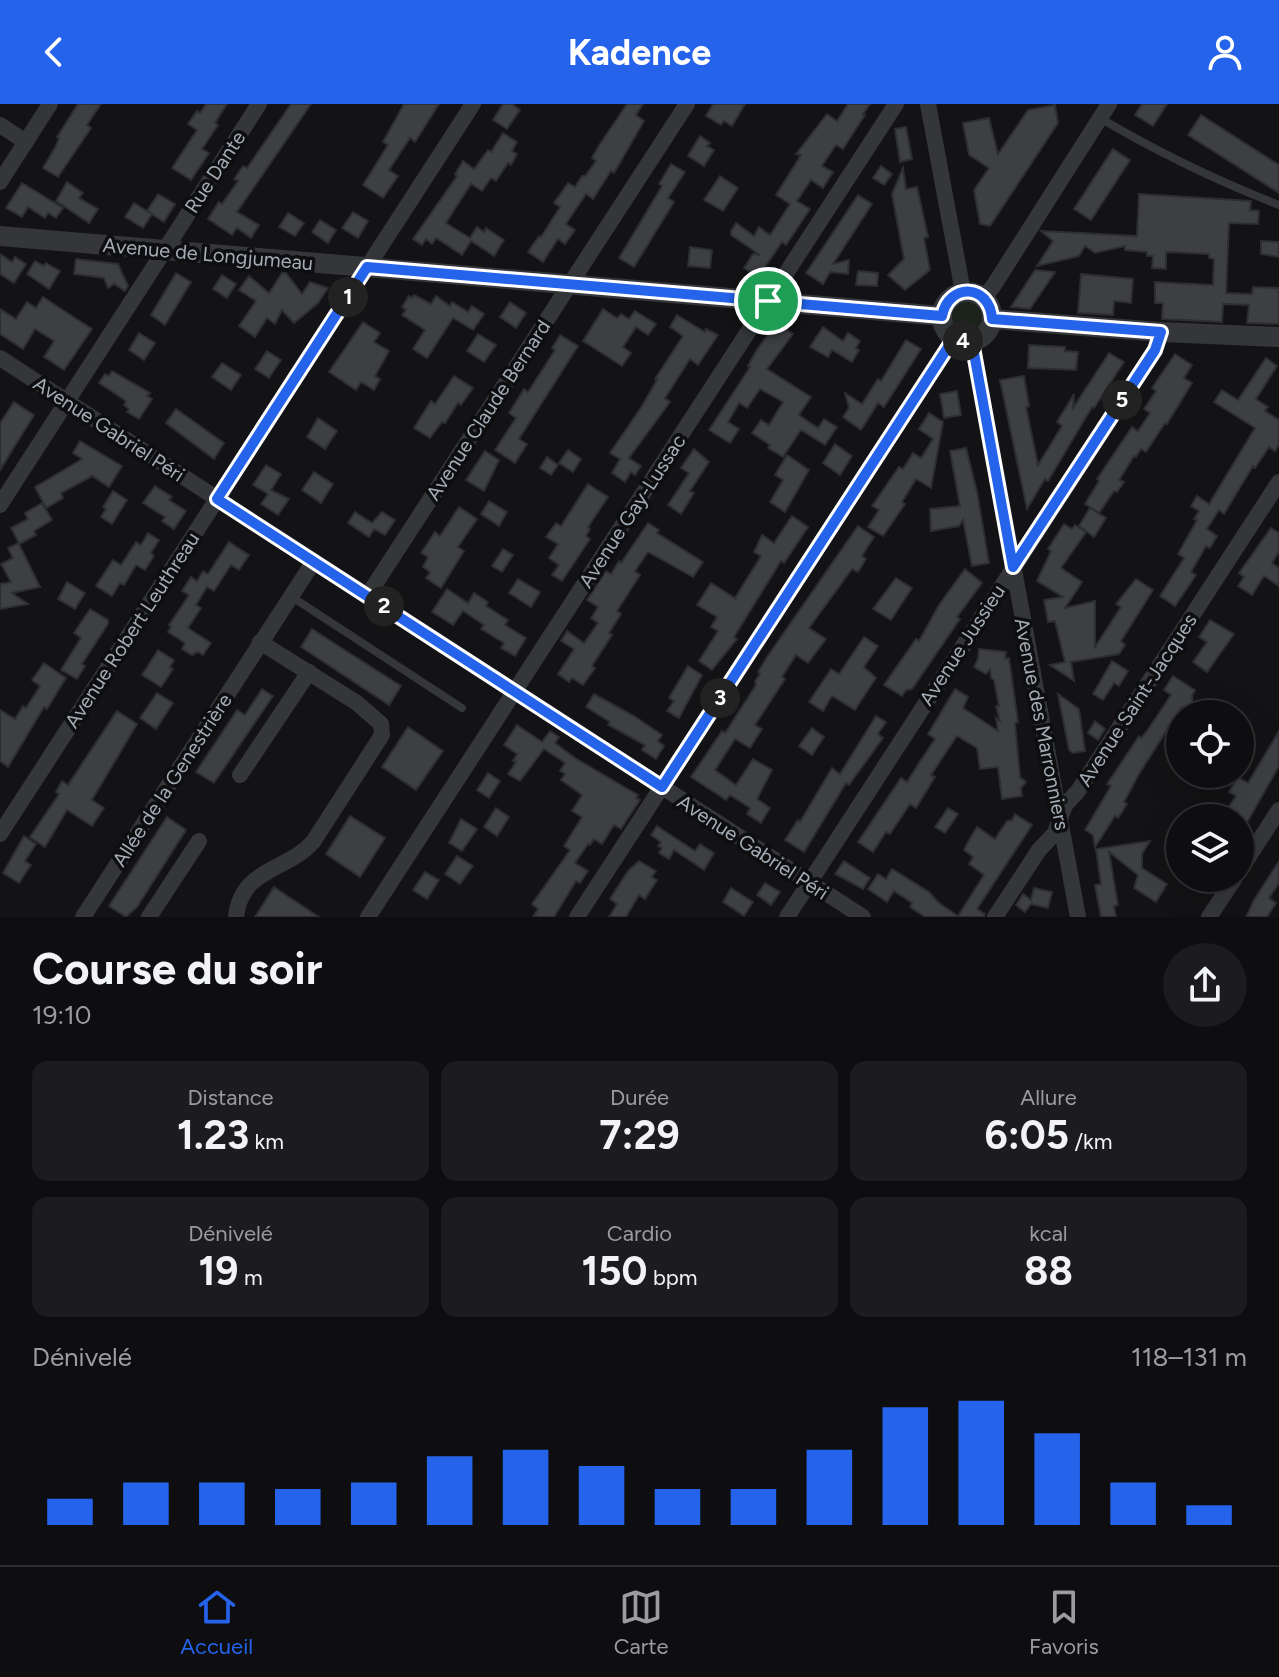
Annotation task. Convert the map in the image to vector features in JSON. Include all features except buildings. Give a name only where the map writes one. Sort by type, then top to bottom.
[{"type":"street","points":[[0,182],[50,104]]},
{"type":"street","name":"Rue Dante","points":[[0,505],[259,104]]},
{"type":"street","name":"Avenue Robert Leuthreau","points":[[0,834],[473,104]]},
{"type":"street","name":"Avenue Claude Bernard","points":[[368,595],[687,104]]},
{"type":"street","name":"Avenue Gay-Lussac","points":[[368,917],[896,104]]},
{"type":"street","points":[[928,104],[963,292]]},
{"type":"street","points":[[984,298],[1105,111]]},
{"type":"street","points":[[0,125],[26,142]]},
{"type":"street","name":"Avenue de Longjumeau","points":[[0,236],[942,316]]},
{"type":"street","points":[[577,917],[963,340],[986,334],[992,311],[984,298],[971,292],[963,292],[948,300],[942,316],[945,329],[963,340]]},
{"type":"street","points":[[992,319],[1279,337]]},
{"type":"street","name":"Avenue Jussieu","points":[[787,917],[1155,350],[1161,332]]},
{"type":"street","name":"Avenue des Marronniers","points":[[963,340],[1013,567],[1078,917]]},
{"type":"street","name":"Avenue Gabriel Péri","points":[[0,358],[863,917]]},
{"type":"street","name":"Avenue Saint-Jacques","points":[[995,917],[1039,850],[1055,833],[1065,805],[1078,791],[1279,482]]},
{"type":"street","name":"Allée de la Genestrière","points":[[83,917],[314,561]]},
{"type":"street","points":[[236,917],[244,893],[259,875],[302,854],[313,842],[382,735],[381,724],[357,703],[260,642]]},
{"type":"street","points":[[240,775],[309,672]]},
{"type":"street","points":[[1254,848],[1279,810]]},
{"type":"street","points":[[149,917],[199,841]]},
{"type":"street","points":[[1209,917],[1226,892]]},
{"type":"lane","points":[[1105,111],[1213,180],[1279,205]]},
{"type":"lane","points":[[291,596],[462,708]]},
{"type":"shaded area","points":[[967,302],[978,306],[982,317],[978,328],[967,332],[956,328],[952,317],[956,306]]},
{"type":"route","points":[[367,267],[768,301],[942,316],[948,300],[963,292],[971,292],[989,304],[992,319],[1161,332],[1155,350],[1013,567],[972,342],[954,338],[662,787],[217,499],[367,267]]}]
